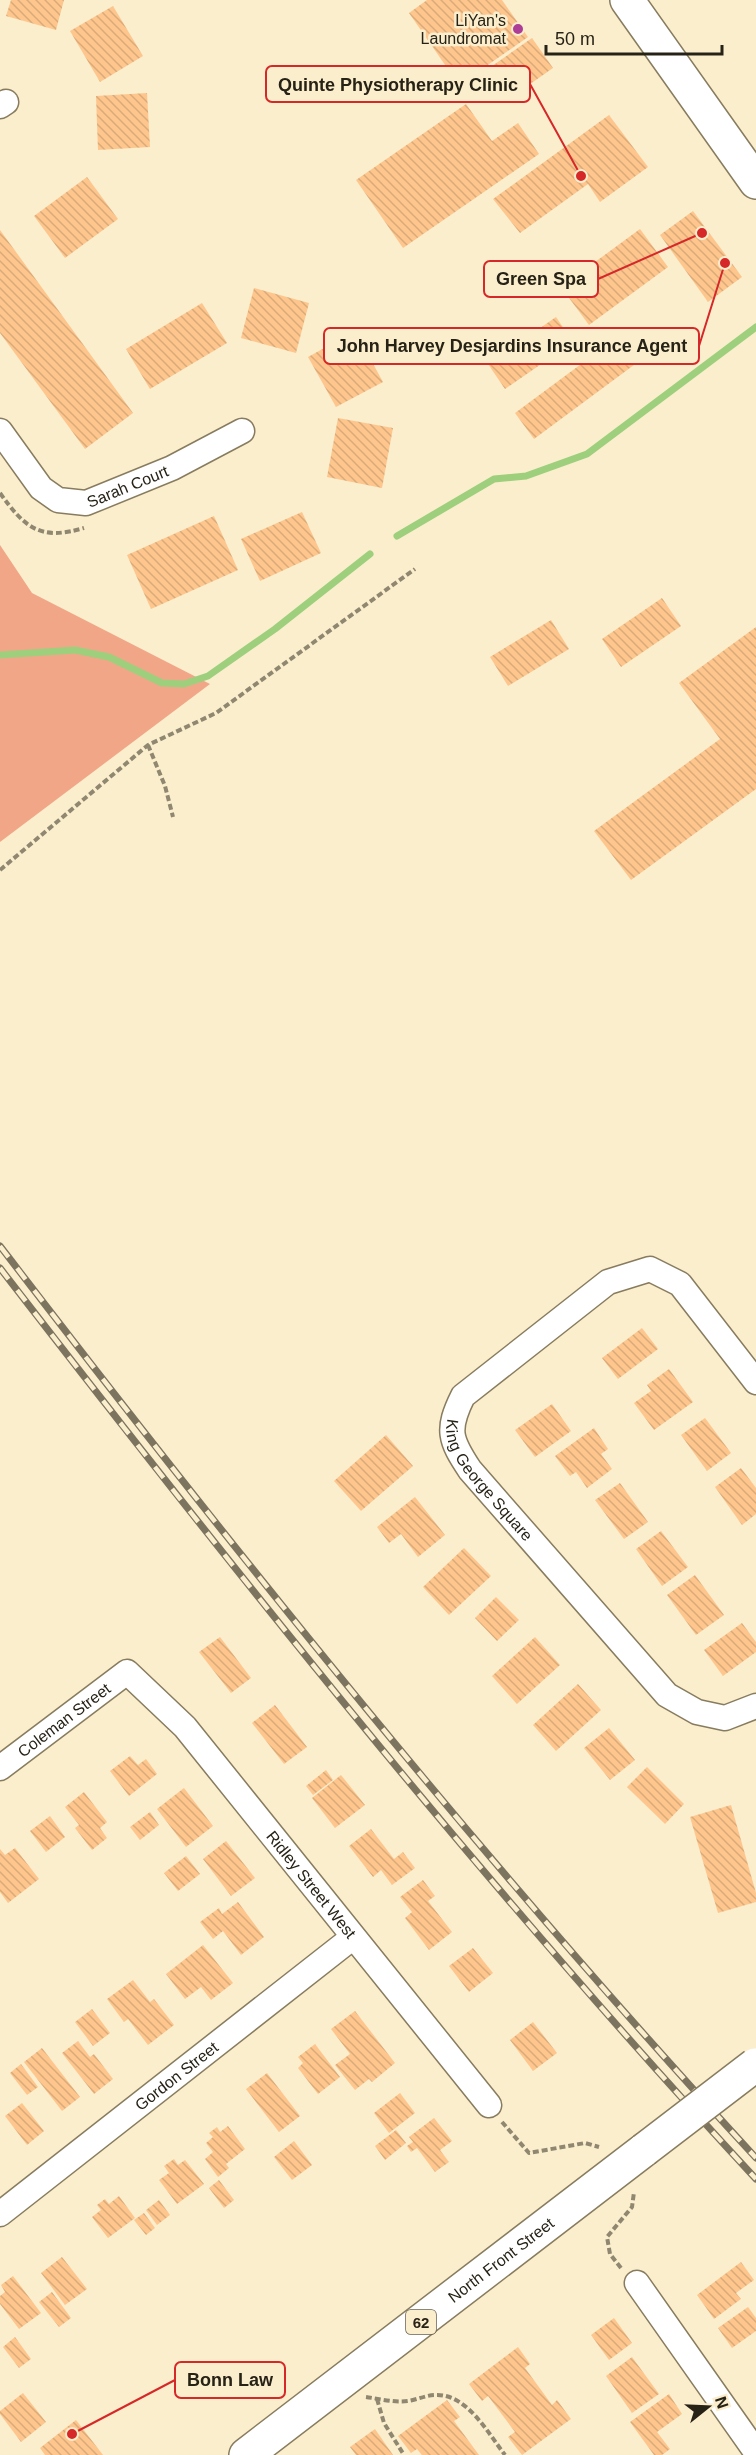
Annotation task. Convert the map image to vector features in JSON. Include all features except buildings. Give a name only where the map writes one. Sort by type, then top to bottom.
[{"type":"main road","points":[[627,0],[756,182]]},
{"type":"main road","name":"North Front Street","points":[[246,2455],[755,2065]]},
{"type":"street","name":"Sarah Court","points":[[0,431],[40,488],[58,500],[86,503],[172,468],[242,431]]},
{"type":"street","name":"King George Square","points":[[756,1382],[680,1284],[651,1269],[608,1282],[463,1396],[452,1417],[453,1446],[470,1470],[667,1695],[697,1712],[725,1718],[756,1706]]},
{"type":"street","name":"Coleman Street","points":[[0,1768],[112,1681],[128,1672]]},
{"type":"street","name":"Ridley Street West","points":[[128,1672],[185,1727],[352,1938],[489,2105]]},
{"type":"street","name":"Gordon Street","points":[[0,2214],[352,1938]]},
{"type":"street","points":[[636,2283],[756,2452]]},
{"type":"path","points":[[0,870],[148,745],[216,713],[415,569]]},
{"type":"path","points":[[148,745],[165,786],[174,818]]},
{"type":"path","points":[[489,2105],[529,2153],[585,2143],[598,2147]]},
{"type":"path","points":[[634,2192],[632,2207],[607,2237],[610,2254],[636,2283]]},
{"type":"path","points":[[363,2397],[396,2402],[412,2401],[428,2395],[450,2397],[468,2409],[505,2455]]},
{"type":"path","points":[[377,2399],[384,2424],[404,2455]]},
{"type":"shaded area","points":[[0,545],[32,593],[210,684],[0,842]]},
{"type":"waterway","points":[[397,536],[494,479],[526,476],[587,454],[756,327]]},
{"type":"waterway","points":[[0,655],[75,650],[109,657],[162,683],[184,684],[208,676],[275,629],[370,554]]},
{"type":"railway","points":[[0,1246],[182,1480],[462,1824],[656,2048],[756,2158]]},
{"type":"railway","points":[[0,1268],[274,1617],[462,1846],[558,1958],[756,2179]]},
{"type":"place","name":"LiYan's Laundromat","points":[[518,29]]},
{"type":"place","name":"Quinte Physiotherapy Clinic","points":[[581,176]]},
{"type":"place","name":"Green Spa","points":[[702,233]]},
{"type":"place","name":"John Harvey Desjardins Insurance Agent","points":[[725,263]]},
{"type":"place","name":"Bonn Law","points":[[72,2434]]}]
